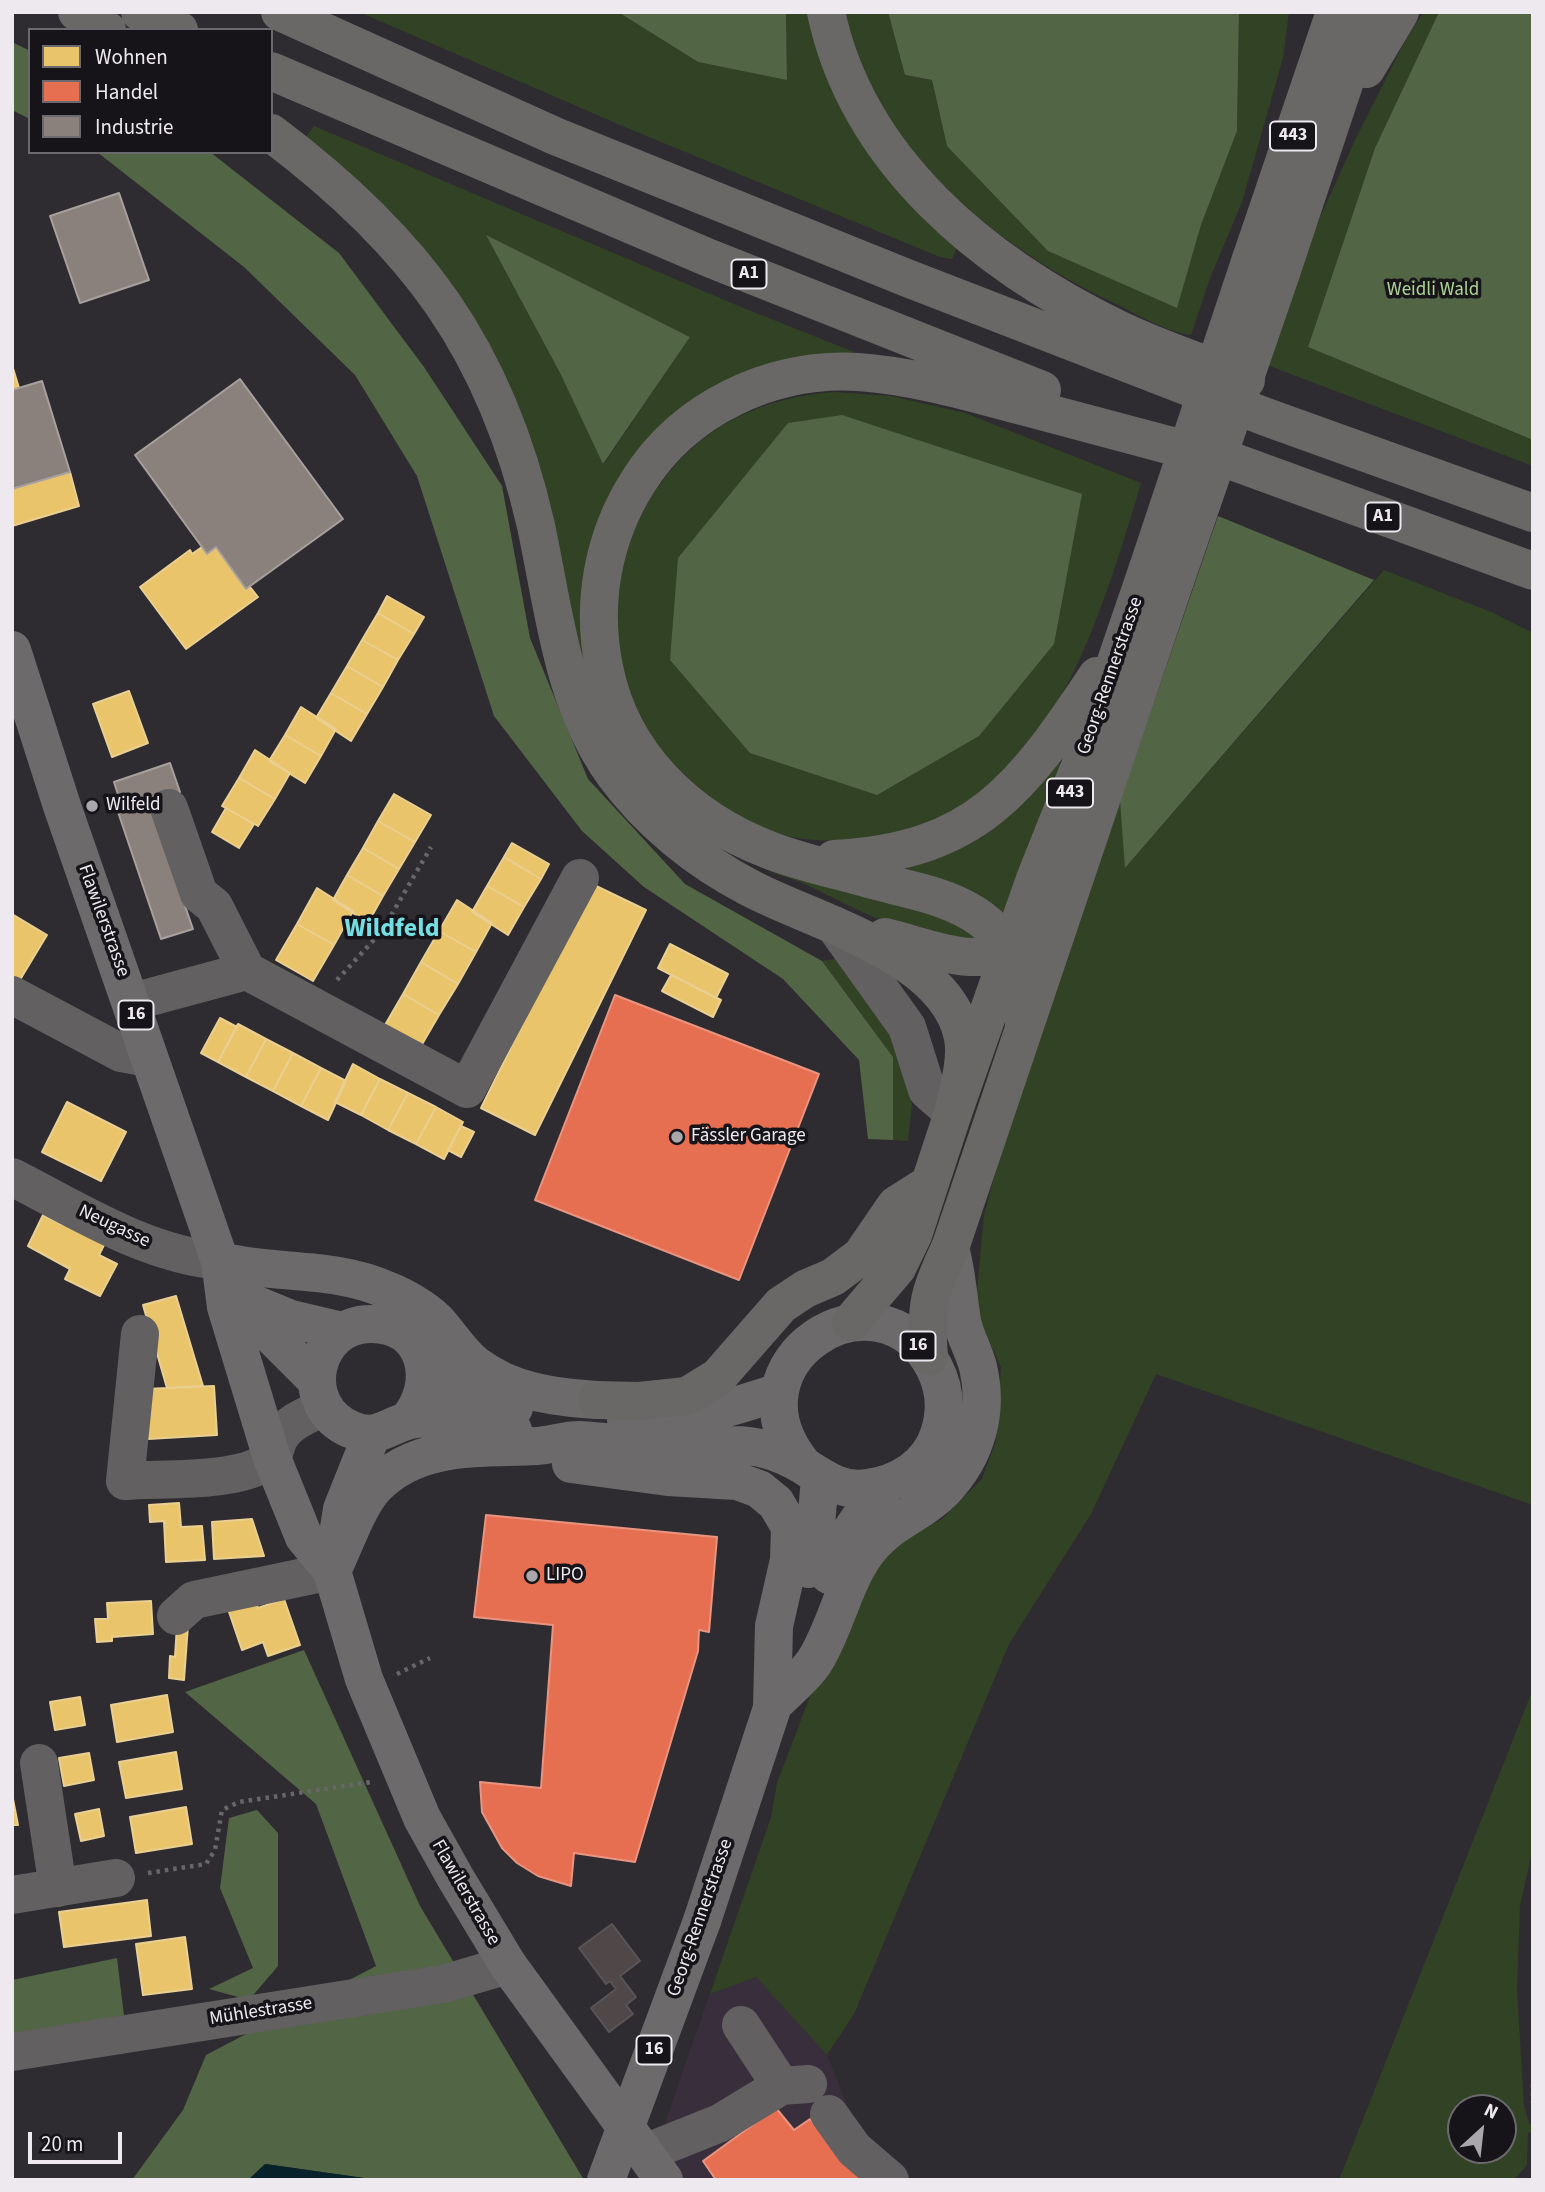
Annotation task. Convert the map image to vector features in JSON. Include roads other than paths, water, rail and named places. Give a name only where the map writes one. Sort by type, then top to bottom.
[{"type":"highway","points":[[77,12],[104,28]]},
{"type":"highway","points":[[140,12],[175,28]]},
{"type":"highway","points":[[280,12],[555,136],[1073,344],[1533,513]]},
{"type":"highway","points":[[826,12],[845,74],[883,144],[932,202],[965,232],[1026,278],[1098,319],[1278,393],[1329,440]]},
{"type":"highway","name":"Georg-Rennerstrasse","points":[[1267,264],[1328,135],[1368,12]]},
{"type":"highway","points":[[1328,135],[1400,12]]},
{"type":"highway","name":"Georg-Rennerstrasse","points":[[929,1356],[926,1305],[953,1261],[1024,1025],[1069,898],[1161,576],[1267,264],[1326,24]]},
{"type":"highway","name":"A1","points":[[273,72],[722,263],[1233,462],[1533,571]]},
{"type":"highway","points":[[273,135],[356,201],[410,258],[449,310],[483,368],[516,451],[574,695],[593,739],[613,774],[651,818],[708,862],[751,889],[834,925],[920,973],[945,1000],[963,1038],[962,1074],[953,1113]]},
{"type":"highway","points":[[1024,1025],[1026,999],[1022,983],[1010,954],[990,926],[951,902],[756,845],[719,826],[683,801],[653,771],[634,744],[608,683],[598,617],[600,584],[608,547],[632,492],[654,460],[678,435],[716,406],[764,384],[818,373],[857,372],[919,381],[1233,462]]},
{"type":"highway","name":"Georg-Rennerstrasse","points":[[851,1322],[897,1268],[913,1235],[953,1113],[1127,631],[1161,576]]},
{"type":"highway","points":[[804,861],[879,857],[925,844],[967,825],[1019,783],[1076,707],[1127,631]]},
{"type":"highway","points":[[834,925],[962,957],[988,959],[1010,954],[1034,942],[1049,927],[1069,898]]},
{"type":"highway","points":[[597,1400],[639,1401],[687,1396],[718,1377],[781,1305],[805,1289],[833,1277],[860,1256],[896,1205],[929,1184]]},
{"type":"main road","name":"Flawilerstrasse","points":[[13,652],[62,806],[220,1261],[252,1303],[272,1336],[351,1413],[342,1509],[324,1560],[360,1667],[422,1818],[508,1965],[654,2166]]},
{"type":"main road","points":[[539,1446],[465,1447],[428,1455],[395,1470],[374,1488],[324,1560],[304,1537],[272,1458],[226,1307],[220,1261],[251,1268],[310,1270],[353,1276],[390,1291],[434,1318],[474,1364],[508,1385],[551,1397],[597,1400]]},
{"type":"main road","points":[[772,1706],[816,1661],[865,1554],[897,1521],[922,1508],[942,1492],[962,1469],[975,1444],[982,1418],[982,1394],[978,1366],[963,1323],[953,1261]]},
{"type":"main road","points":[[252,1303],[291,1319],[342,1331]]},
{"type":"main road","name":"16","points":[[539,1446],[576,1440],[662,1448],[738,1444],[761,1447],[841,1487],[864,1489],[887,1485],[907,1475],[924,1461],[940,1431],[944,1398],[939,1376],[929,1356],[914,1341],[896,1330],[876,1324],[851,1322],[813,1337],[797,1352],[785,1370],[779,1392],[778,1412],[782,1432],[791,1450],[812,1472]]},
{"type":"main road","points":[[361,1324],[383,1324],[402,1332],[417,1347],[425,1367],[424,1396],[351,1413],[322,1352],[342,1331],[361,1324]]},
{"type":"main road","points":[[425,1367],[470,1396],[485,1402],[550,1416],[600,1420],[660,1423],[693,1418],[779,1392]]},
{"type":"main road","points":[[351,1413],[502,1423],[573,1465],[668,1477],[737,1480],[759,1489],[776,1503],[790,1528],[789,1559],[774,1626],[772,1706]]},
{"type":"main road","name":"Georg-Rennerstrasse","points":[[791,1653],[799,1603],[814,1549],[812,1472]]},
{"type":"main road","name":"Georg-Rennerstrasse","points":[[606,2180],[702,1921],[791,1653],[814,1610],[838,1551],[863,1510],[887,1485]]},
{"type":"street","points":[[169,807],[199,894],[214,906],[247,971],[467,1089],[580,878]]},
{"type":"street","points":[[132,1002],[247,971]]},
{"type":"street","points":[[12,995],[121,1053],[149,1058]]},
{"type":"street","name":"Neugasse","points":[[12,1177],[127,1235],[177,1255],[220,1261]]},
{"type":"street","points":[[140,1334],[125,1481],[234,1474],[259,1467],[272,1458],[280,1438],[291,1424],[351,1413]]},
{"type":"street","points":[[176,1616],[194,1600],[324,1560]]},
{"type":"street","points":[[39,1763],[58,1888]]},
{"type":"street","points":[[12,1895],[116,1878]]},
{"type":"street","name":"Mühlestrasse","points":[[12,2052],[443,1984],[508,1965]]},
{"type":"street","points":[[741,2025],[853,2149],[891,2180]]},
{"type":"street","points":[[654,2166],[720,2123],[806,2095]]},
{"type":"water","points":[[265,2164],[378,2180],[248,2180]]},
{"type":"place","name":"Wilfeld","points":[[92,806]]},
{"type":"place","name":"Fässler Garage","points":[[677,1137]]},
{"type":"place","name":"LIPO","points":[[532,1576]]},
{"type":"district","name":"Wildfeld","points":[[392,930]]},
{"type":"park label","name":"Weidli Wald","points":[[1433,291]]}]
